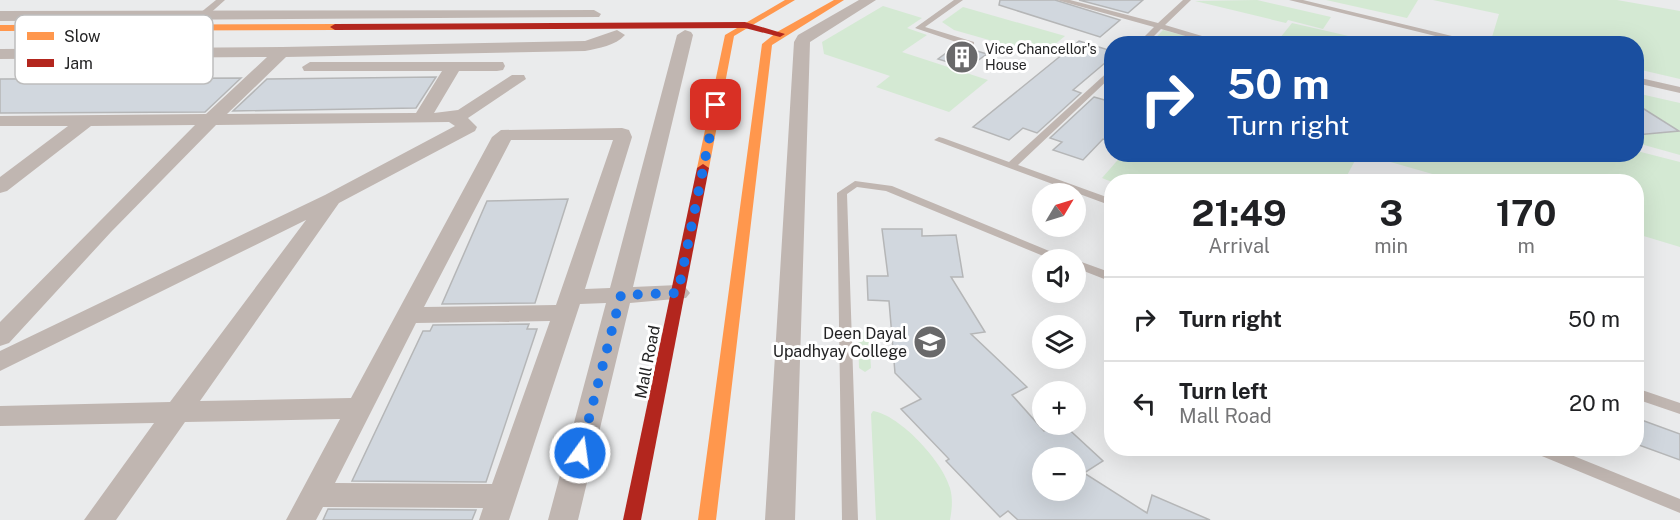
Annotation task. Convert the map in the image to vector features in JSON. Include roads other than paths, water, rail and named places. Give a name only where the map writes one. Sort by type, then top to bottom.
[{"type":"street","points":[[57,0],[71,15],[594,14],[723,11]]},
{"type":"street","points":[[273,0],[488,0]]},
{"type":"street","points":[[730,35],[791,0]]},
{"type":"street","points":[[707,520],[767,45],[780,34],[840,0]]},
{"type":"street","points":[[780,520],[802,42],[804,38],[869,0]]},
{"type":"street","points":[[382,15],[397,1]]},
{"type":"street","points":[[579,26],[607,5]]},
{"type":"street","points":[[0,16],[15,16]]},
{"type":"street","points":[[213,27],[745,25],[780,34]]},
{"type":"street","points":[[0,28],[15,28]]},
{"type":"street","points":[[563,520],[685,35]]},
{"type":"street","points":[[213,38],[730,35],[767,45]]},
{"type":"street","name":"Mall Road","points":[[632,520],[730,35]]},
{"type":"street","points":[[213,52],[585,46],[617,36]]},
{"type":"street","points":[[0,39],[15,39]]},
{"type":"street","points":[[0,337],[210,118],[282,52]]},
{"type":"street","points":[[0,54],[15,54]]},
{"type":"street","points":[[422,118],[454,66]]},
{"type":"street","points":[[213,67],[497,66]]},
{"type":"street","points":[[0,69],[15,69]]},
{"type":"street","points":[[0,362],[332,198],[461,122],[472,109],[518,79]]},
{"type":"street","points":[[0,121],[422,118],[461,122],[504,135],[622,134],[623,137],[568,305],[499,508],[307,507],[498,142],[504,135]]},
{"type":"street","points":[[0,187],[87,120]]},
{"type":"street","points":[[99,520],[332,198]]},
{"type":"street","points":[[408,315],[568,305],[621,295],[678,293]]},
{"type":"street","points":[[0,416],[359,408]]},
{"type":"lane","points":[[203,15],[221,0]]},
{"type":"lane","points":[[958,0],[919,28],[971,44]]},
{"type":"lane","points":[[1061,0],[1196,36]]},
{"type":"lane","points":[[1149,36],[1187,0]]},
{"type":"lane","points":[[1293,0],[1447,36]]},
{"type":"lane","points":[[1011,166],[1104,79]]},
{"type":"lane","points":[[1644,82],[1680,90]]},
{"type":"lane","points":[[939,140],[1104,199]]},
{"type":"lane","points":[[850,520],[842,193],[855,184],[888,188],[1038,249]]},
{"type":"lane","points":[[1086,268],[1104,275]]},
{"type":"lane","points":[[1644,396],[1680,409]]},
{"type":"lane","points":[[1557,456],[1680,506]]},
{"type":"place","name":"Vice Chancellor's House","points":[[962,57]]},
{"type":"place","name":"Deen Dayal Upadhyay College","points":[[930,342]]}]
